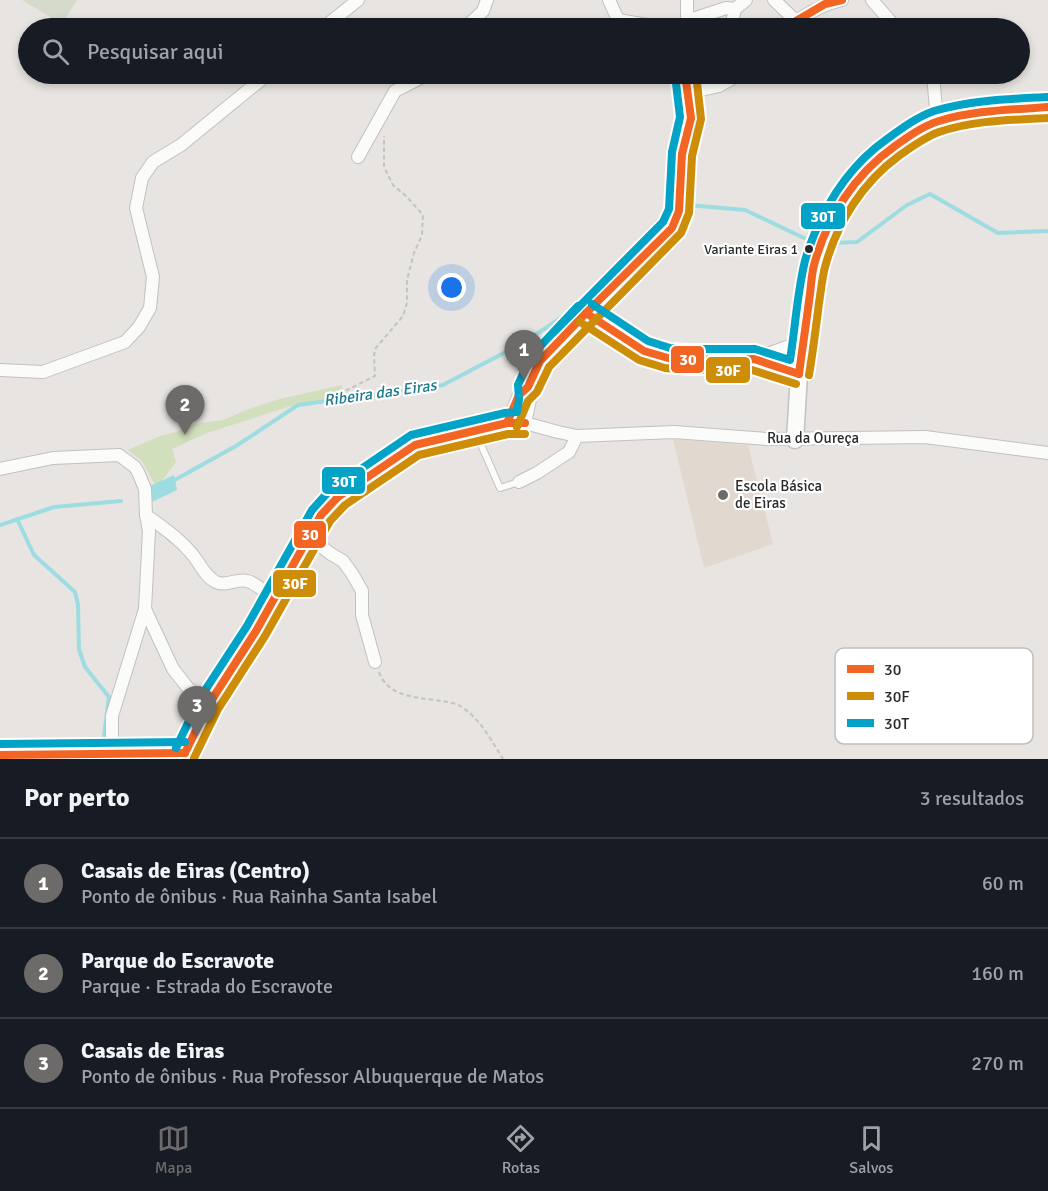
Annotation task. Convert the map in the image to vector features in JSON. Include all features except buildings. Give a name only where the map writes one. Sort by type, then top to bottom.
[{"type":"street","points":[[336,18],[358,0]]},
{"type":"street","points":[[476,18],[483,11],[487,0]]},
{"type":"street","points":[[609,0],[616,18]]},
{"type":"street","points":[[686,18],[687,0]]},
{"type":"street","points":[[733,18],[735,9],[746,0]]},
{"type":"street","points":[[774,0],[788,18]]},
{"type":"street","points":[[804,18],[825,4],[842,0]]},
{"type":"street","points":[[872,0],[887,18]]},
{"type":"street","points":[[702,18],[726,8],[735,9]]},
{"type":"street","points":[[0,370],[43,372],[125,342],[139,327],[150,308],[153,278],[136,208],[142,178],[153,162],[181,145],[256,84]]},
{"type":"street","points":[[358,157],[395,90],[407,84]]},
{"type":"street","points":[[507,423],[519,396],[528,387],[540,361],[586,312],[672,228],[679,211],[682,154],[691,118],[687,84]]},
{"type":"street","points":[[688,93],[722,84]]},
{"type":"street","points":[[934,84],[937,122]]},
{"type":"street","points":[[795,440],[799,374],[814,266],[834,214],[856,180],[885,152],[915,132],[937,122],[979,112],[1048,107]]},
{"type":"street","points":[[586,312],[644,351],[668,358],[691,360],[754,358],[803,340]]},
{"type":"street","points":[[754,358],[799,374]]},
{"type":"street","points":[[525,423],[530,400],[528,387]]},
{"type":"street","name":"Rua da Oureça","points":[[184,756],[209,704],[256,631],[321,515],[339,497],[415,445],[507,423],[525,423],[577,436],[674,432],[795,440],[926,437],[1048,453]]},
{"type":"street","points":[[519,482],[569,452],[577,436]]},
{"type":"street","points":[[0,469],[53,458],[119,455],[135,466],[145,489],[149,531],[145,609],[112,716],[112,753]]},
{"type":"street","points":[[146,515],[193,555],[208,577],[218,584],[249,581],[274,600]]},
{"type":"street","points":[[309,537],[344,561],[362,591],[362,615],[375,662]]},
{"type":"street","points":[[145,609],[173,669],[188,688],[209,704]]},
{"type":"street","points":[[0,755],[112,753],[184,756]]},
{"type":"lane","points":[[474,431],[500,488],[519,482]]},
{"type":"path","points":[[339,394],[375,376],[375,349],[403,316],[409,268],[422,235],[423,215],[393,185],[384,167],[384,118],[381,116]]},
{"type":"path","points":[[375,662],[382,679],[392,690],[404,695],[458,704],[476,718],[503,759]]},
{"type":"shaded area","name":"Escola Básica de Eiras","points":[[673,439],[748,445],[773,544],[704,568]]},
{"type":"green space","points":[[22,0],[77,0],[66,18],[52,18]]},
{"type":"green space","points":[[342,385],[342,398],[294,405],[207,433],[172,449],[176,462],[158,486],[142,461],[128,450],[195,424],[223,420],[280,399]]},
{"type":"water","points":[[174,475],[177,490],[152,502],[150,486]]},
{"type":"waterway","name":"Ribeira das Eiras","points":[[831,243],[857,242],[907,205],[930,194],[998,233],[1048,231]]},
{"type":"waterway","name":"Ribeira das Eiras","points":[[171,482],[236,446],[298,405],[443,385],[521,344],[573,310],[673,205]]},
{"type":"waterway","name":"Ribeira das Eiras","points":[[688,205],[745,210],[804,238]]},
{"type":"waterway","points":[[0,525],[54,507],[121,501]]},
{"type":"waterway","points":[[17,519],[34,555],[75,592],[78,605],[79,649],[85,667],[109,697],[104,737],[107,749]]},
{"type":"transit line","name":"30","points":[[801,18],[825,4],[842,0]]},
{"type":"transit line","name":"30T","points":[[554,332],[663,222],[669,209],[672,152],[680,117],[676,84]]},
{"type":"transit line","name":"30","points":[[507,423],[519,395],[528,387],[540,361],[672,228],[679,211],[682,154],[691,118],[686,84]]},
{"type":"transit line","name":"30F","points":[[517,427],[528,401],[537,392],[549,367],[681,233],[689,213],[692,156],[701,119],[697,84]]},
{"type":"transit line","name":"30T","points":[[592,304],[648,341],[670,348],[755,349],[790,360],[805,261],[827,207],[853,170],[875,148],[904,127],[934,111],[976,102],[1047,97]]},
{"type":"transit line","name":"30","points":[[799,374],[814,265],[835,214],[844,198],[867,170],[881,157],[922,128],[939,121],[979,113],[1048,107]]},
{"type":"transit line","name":"30F","points":[[809,375],[822,280],[830,250],[853,204],[874,178],[900,155],[939,132],[979,123],[1048,118]]},
{"type":"transit line","name":"30T","points":[[176,748],[200,698],[247,626],[312,510],[330,490],[411,435],[517,412],[518,385],[531,356],[578,306]]},
{"type":"transit line","name":"30","points":[[586,313],[644,351],[668,358],[754,359],[799,374]]},
{"type":"transit line","name":"30F","points":[[580,322],[639,360],[665,368],[752,370],[796,384]]},
{"type":"transit line","name":"30","points":[[185,753],[209,704],[256,631],[321,515],[338,497],[415,445],[507,423],[525,423]]},
{"type":"transit line","name":"30F","points":[[194,758],[218,709],[265,636],[330,521],[345,505],[419,455],[508,434],[525,434]]},
{"type":"transit line","name":"30T","points":[[0,744],[185,742]]},
{"type":"transit line","name":"30","points":[[0,755],[185,753]]},
{"type":"place","name":"Variante Eiras 1","points":[[809,249]]},
{"type":"place","name":"Casais de Eiras (Centro)","points":[[524,380]]},
{"type":"place","name":"Parque do Escravote","points":[[185,435]]},
{"type":"place","name":"Escola Básica de Eiras","points":[[723,495]]},
{"type":"place","name":"Casais de Eiras","points":[[197,736]]}]
